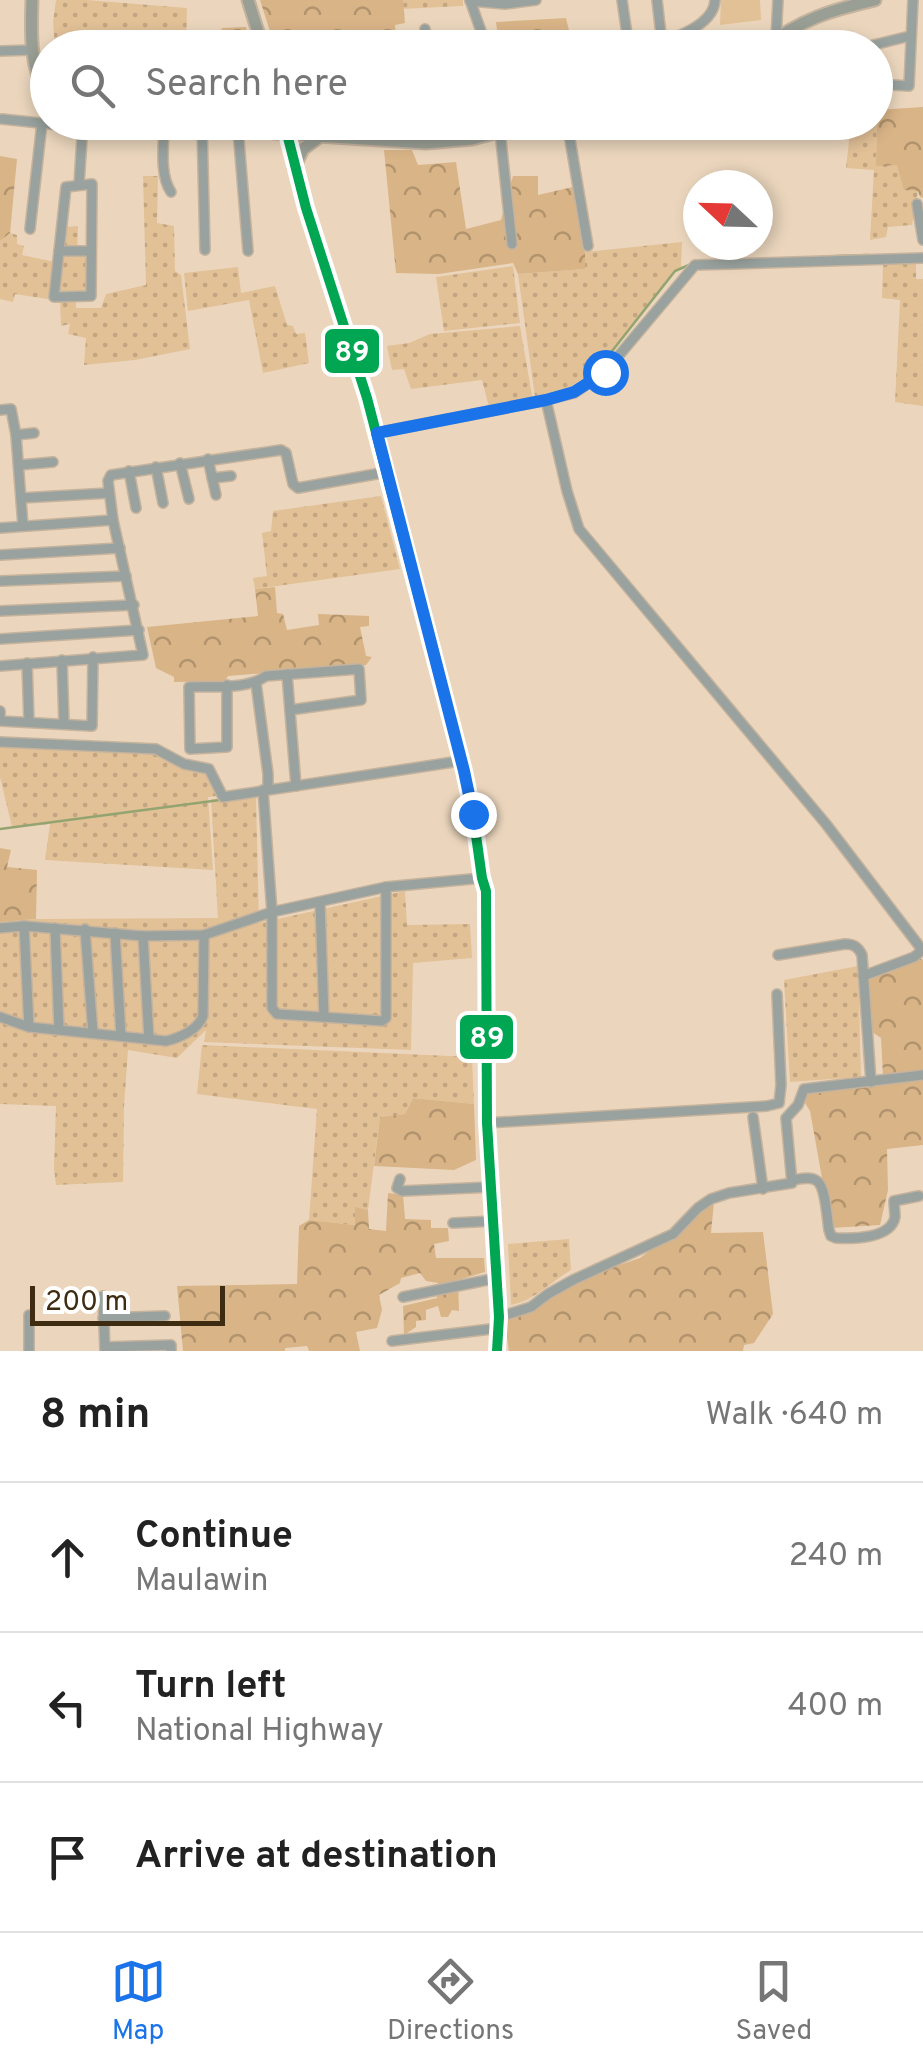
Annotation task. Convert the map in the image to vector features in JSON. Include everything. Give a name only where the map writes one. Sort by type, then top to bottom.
[{"type":"main road","points":[[32,0],[33,30]]},
{"type":"main road","points":[[248,0],[257,30]]},
{"type":"main road","points":[[789,30],[826,7],[875,0]]},
{"type":"main road","points":[[288,140],[377,433],[473,814],[486,891],[488,1123],[499,1323],[497,1351]]},
{"type":"main road","points":[[294,168],[312,140]]},
{"type":"main road","points":[[381,140],[465,140]]},
{"type":"street","points":[[480,30],[470,1],[505,4],[536,0]]},
{"type":"street","points":[[622,0],[626,30]]},
{"type":"street","points":[[657,0],[660,30]]},
{"type":"street","points":[[687,30],[707,20],[714,11],[715,0]]},
{"type":"street","points":[[776,30],[778,0]]},
{"type":"street","points":[[893,85],[909,86],[912,0]]},
{"type":"street","points":[[893,40],[910,36]]},
{"type":"street","points":[[0,50],[30,50]]},
{"type":"street","points":[[2,119],[30,122]]},
{"type":"street","points":[[30,229],[40,140]]},
{"type":"street","points":[[79,185],[82,140]]},
{"type":"street","points":[[164,140],[165,178],[171,192]]},
{"type":"street","points":[[202,140],[205,250]]},
{"type":"street","points":[[243,140],[248,251]]},
{"type":"street","points":[[500,140],[512,244]]},
{"type":"street","points":[[570,140],[588,246]]},
{"type":"street","points":[[92,184],[91,296],[54,297],[60,251],[66,187],[92,184]]},
{"type":"street","points":[[917,204],[923,240]]},
{"type":"street","points":[[60,251],[91,252]]},
{"type":"street","points":[[377,433],[574,392],[605,372],[695,266],[923,258]]},
{"type":"street","points":[[546,400],[579,530],[826,824],[920,947],[914,957],[863,976]]},
{"type":"street","points":[[23,408],[6,410],[16,435],[23,526]]},
{"type":"street","points":[[16,435],[34,433]]},
{"type":"street","points":[[0,666],[142,656],[109,493],[111,475],[281,450],[286,453],[293,484],[298,488],[387,472]]},
{"type":"street","points":[[208,459],[216,495]]},
{"type":"street","points":[[18,465],[54,462]]},
{"type":"street","points":[[180,463],[189,499]]},
{"type":"street","points":[[156,467],[163,503]]},
{"type":"street","points":[[129,471],[136,508]]},
{"type":"street","points":[[212,478],[231,476]]},
{"type":"street","points":[[21,498],[109,493]]},
{"type":"street","points":[[0,528],[114,520]]},
{"type":"street","points":[[0,555],[120,548]]},
{"type":"street","points":[[0,581],[126,576]]},
{"type":"street","points":[[0,611],[134,605]]},
{"type":"street","points":[[0,639],[139,630]]},
{"type":"street","points":[[0,711],[0,721],[92,726],[93,658]]},
{"type":"street","points":[[62,660],[64,724]]},
{"type":"street","points":[[27,663],[28,722]]},
{"type":"street","points":[[228,685],[227,747],[190,749],[189,687],[256,683],[266,676],[359,669],[360,700],[290,710]]},
{"type":"street","points":[[286,674],[296,786]]},
{"type":"street","points":[[256,683],[272,912],[272,1008],[276,1014],[386,1018],[386,887]]},
{"type":"street","points":[[0,742],[156,750],[184,764],[209,769],[222,797],[460,761]]},
{"type":"street","points":[[0,928],[24,926],[143,936],[204,935],[272,912],[386,887],[482,878]]},
{"type":"street","points":[[320,903],[324,1016]]},
{"type":"street","points":[[24,926],[29,1027]]},
{"type":"street","points":[[54,928],[59,1030]]},
{"type":"street","points":[[85,930],[93,1033]]},
{"type":"street","points":[[115,933],[121,1036]]},
{"type":"street","points":[[0,1017],[29,1027],[166,1041],[178,1038],[200,1023],[204,1005],[204,935]]},
{"type":"street","points":[[143,936],[149,1039]]},
{"type":"street","points":[[778,955],[853,944],[860,949],[871,1082]]},
{"type":"street","points":[[488,1123],[779,1102],[778,994]]},
{"type":"street","points":[[792,1180],[786,1118],[798,1105],[802,1090],[923,1075]]},
{"type":"street","points":[[753,1117],[763,1189]]},
{"type":"street","points":[[392,1341],[499,1323],[574,1280],[674,1234],[698,1208],[729,1193],[812,1178],[820,1183],[829,1230],[836,1238],[874,1236],[895,1218],[894,1201],[919,1196]]},
{"type":"street","points":[[400,1179],[397,1188],[402,1190],[492,1187]]},
{"type":"street","points":[[453,1224],[494,1222]]},
{"type":"street","points":[[403,1297],[497,1278]]},
{"type":"street","points":[[102,1296],[105,1349],[171,1345],[171,1351]]},
{"type":"street","points":[[29,1351],[30,1315]]},
{"type":"street","points":[[103,1318],[165,1316]]},
{"type":"shaded area","points":[[56,0],[187,8],[186,30],[54,30]]},
{"type":"shaded area","points":[[403,0],[463,0],[463,6],[402,9]]},
{"type":"shaded area","points":[[721,0],[760,0],[761,20],[720,25]]},
{"type":"shaded area","points":[[849,140],[876,140],[876,165],[897,165],[918,191],[912,225],[888,227],[886,237],[870,240],[874,170],[846,168]]},
{"type":"shaded area","points":[[143,176],[158,176],[157,223],[174,226],[175,271],[181,275],[190,349],[84,365],[86,338],[68,334],[70,324],[61,326],[60,301],[15,294],[13,302],[0,299],[0,241],[10,233],[17,235],[17,244],[24,246],[22,255],[55,262],[65,227],[78,226],[77,256],[88,257],[90,292],[76,294],[76,308],[101,308],[106,294],[146,285]]},
{"type":"shaded area","points":[[682,242],[681,268],[598,369],[570,387],[535,397],[518,274],[585,269],[585,252]]},
{"type":"shaded area","points":[[916,261],[916,279],[923,279],[923,406],[895,402],[900,300],[882,298],[883,263]]},
{"type":"shaded area","points":[[513,266],[520,323],[444,331],[436,277]]},
{"type":"shaded area","points":[[238,267],[241,293],[275,286],[287,325],[293,326],[296,334],[305,333],[309,363],[263,373],[249,300],[188,311],[184,273]]},
{"type":"shaded area","points":[[520,326],[533,401],[489,407],[482,380],[411,389],[404,369],[392,370],[387,346],[409,343],[430,334]]},
{"type":"shaded area","points":[[381,496],[400,569],[255,589],[253,578],[267,576],[262,533],[271,531],[273,511]]},
{"type":"shaded area","points":[[0,746],[155,753],[206,774],[217,796],[208,797],[213,870],[45,860],[50,824],[12,827],[0,777]]},
{"type":"shaded area","points":[[256,798],[259,923],[405,891],[407,925],[470,924],[472,958],[413,963],[411,1050],[204,1042],[206,1030],[177,1058],[128,1050],[123,1182],[56,1185],[56,1106],[0,1104],[0,922],[218,918],[211,799]]},
{"type":"shaded area","points":[[858,966],[861,1077],[790,1082],[784,980]]},
{"type":"shaded area","points":[[202,1045],[472,1057],[474,1104],[413,1098],[405,1114],[380,1117],[368,1210],[355,1208],[355,1225],[309,1220],[317,1109],[197,1094]]},
{"type":"shaded area","points":[[569,1239],[571,1270],[535,1295],[511,1305],[508,1244]]},
{"type":"green space","points":[[260,0],[403,0],[405,23],[395,25],[395,30],[270,30]]},
{"type":"green space","points":[[566,18],[569,30],[497,30],[496,22]]},
{"type":"green space","points":[[923,107],[923,198],[918,191],[904,190],[897,165],[876,166],[876,140],[893,140],[893,109]]},
{"type":"green space","points":[[384,150],[412,150],[418,165],[456,162],[466,229],[501,220],[513,176],[538,176],[538,195],[573,187],[585,269],[518,274],[513,263],[439,274],[396,273]]},
{"type":"green space","points":[[0,156],[17,159],[10,233],[0,241]]},
{"type":"green space","points":[[275,587],[277,613],[283,614],[287,630],[319,625],[318,614],[369,616],[369,626],[360,627],[366,656],[372,657],[366,665],[228,676],[225,681],[174,682],[174,677],[156,668],[147,627],[258,616],[255,589]]},
{"type":"green space","points":[[0,848],[11,850],[7,867],[37,870],[36,919],[0,922]]},
{"type":"green space","points":[[915,953],[923,960],[923,1073],[883,1076],[881,1038],[872,1032],[867,979],[900,957]]},
{"type":"green space","points":[[923,1078],[923,1145],[887,1149],[888,1190],[880,1225],[831,1228],[810,1111],[805,1103],[807,1091]]},
{"type":"green space","points":[[413,1098],[474,1104],[476,1160],[454,1170],[374,1166],[380,1117],[405,1114]]},
{"type":"green space","points":[[388,1193],[403,1195],[405,1219],[431,1220],[431,1228],[448,1228],[449,1241],[434,1244],[436,1258],[484,1258],[485,1272],[458,1280],[459,1311],[452,1310],[448,1317],[441,1317],[438,1306],[426,1310],[426,1320],[416,1321],[416,1327],[404,1335],[403,1306],[437,1298],[438,1283],[426,1281],[420,1273],[401,1278],[400,1283],[379,1295],[382,1310],[377,1328],[356,1332],[360,1351],[309,1351],[307,1346],[285,1351],[183,1351],[177,1286],[297,1284],[299,1226],[309,1220],[355,1225],[355,1207],[368,1210],[369,1229],[386,1231]]},
{"type":"green space","points":[[714,1202],[711,1233],[763,1232],[773,1314],[754,1343],[744,1345],[743,1351],[509,1351],[504,1319],[570,1282],[640,1258]]},
{"type":"waterway","points":[[836,256],[868,255]]},
{"type":"waterway","points":[[573,389],[598,369],[675,271],[689,265]]},
{"type":"waterway","points":[[0,829],[220,800]]},
{"type":"transit line","name":"89","points":[[289,140],[306,208],[367,398],[473,814],[486,891],[487,1123],[499,1317],[497,1351]]},
{"type":"route","points":[[473,814],[377,433],[546,400],[574,392],[605,372]]}]
